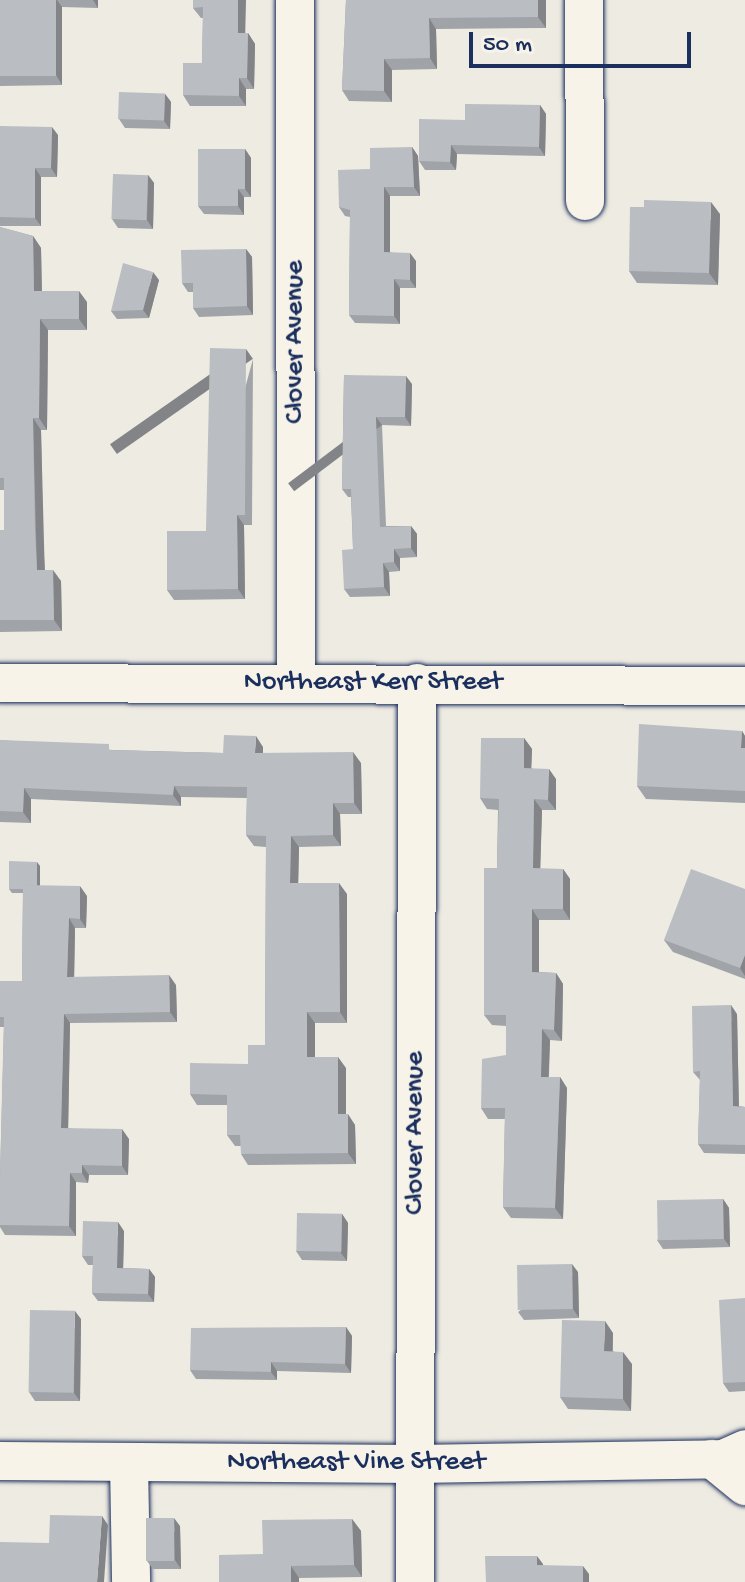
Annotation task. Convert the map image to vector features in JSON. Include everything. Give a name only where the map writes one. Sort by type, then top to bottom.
[{"type":"street","name":"Clover Avenue","points":[[295,0],[296,683]]},
{"type":"street","points":[[584,0],[585,201]]},
{"type":"street","name":"Northeast Kerr Street","points":[[0,683],[745,686]]},
{"type":"street","name":"Clover Avenue","points":[[415,1582],[417,683]]},
{"type":"street","name":"Northeast Vine Street","points":[[0,1461],[416,1464],[729,1454],[745,1486]]},
{"type":"street","points":[[129,1462],[131,1582]]},
{"type":"building","points":[[0,0],[56,0],[56,76],[0,76]]},
{"type":"building","points":[[193,0],[238,0],[238,33],[248,33],[247,78],[239,78],[239,96],[183,95],[183,63],[202,63],[203,7],[193,8]]},
{"type":"building","points":[[346,0],[538,0],[538,17],[429,18],[430,58],[384,59],[384,91],[342,90]]},
{"type":"building","points":[[119,92],[165,94],[164,121],[118,119]]},
{"type":"building","points":[[465,104],[540,105],[539,147],[451,145],[450,162],[419,161],[419,119],[465,120]]},
{"type":"building","points":[[0,126],[52,127],[51,168],[35,168],[35,218],[0,217]]},
{"type":"building","points":[[412,147],[414,187],[384,187],[384,252],[410,253],[410,280],[394,279],[394,316],[349,315],[350,210],[339,207],[338,170],[370,169],[370,148]]},
{"type":"building","points":[[198,149],[245,149],[245,189],[238,189],[238,206],[198,206]]},
{"type":"building","points":[[113,174],[148,175],[146,220],[111,219]]},
{"type":"building","points":[[644,200],[711,202],[709,273],[629,271],[630,207],[644,207]]},
{"type":"building","points":[[0,227],[33,236],[34,291],[79,291],[79,319],[40,319],[39,418],[33,418],[35,529],[37,570],[53,570],[54,620],[0,620],[0,530],[4,530],[4,478],[0,478]]},
{"type":"building","points":[[246,249],[247,306],[193,308],[193,283],[182,283],[181,250]]},
{"type":"building","points":[[123,263],[153,272],[143,310],[111,311]]},
{"type":"building","points":[[210,348],[246,349],[245,515],[237,515],[238,589],[167,590],[167,531],[206,531]]},
{"type":"building","points":[[344,375],[406,376],[405,417],[376,417],[380,527],[411,526],[411,548],[394,549],[394,562],[383,563],[384,587],[344,589],[342,550],[353,549],[351,489],[342,489]]},
{"type":"building","points":[[639,724],[742,731],[745,791],[637,786]]},
{"type":"building","points":[[224,735],[256,736],[255,753],[353,752],[354,803],[333,803],[333,835],[291,836],[290,883],[339,883],[340,1012],[307,1012],[307,1057],[338,1057],[338,1114],[348,1114],[348,1153],[241,1154],[240,1135],[227,1135],[227,1095],[190,1094],[190,1063],[248,1064],[248,1045],[265,1045],[266,836],[246,835],[247,787],[174,786],[173,795],[24,788],[23,812],[0,811],[0,740],[109,744],[109,750],[223,753]]},
{"type":"building","points":[[481,738],[524,738],[524,768],[549,769],[548,800],[534,799],[533,868],[563,869],[563,909],[532,909],[532,972],[556,973],[554,1030],[542,1029],[541,1077],[560,1077],[555,1208],[503,1207],[505,1108],[481,1108],[482,1059],[506,1055],[506,1015],[484,1015],[484,868],[497,868],[499,799],[480,798]]},
{"type":"building","points":[[9,861],[37,862],[37,886],[23,885],[23,889],[9,889]]},
{"type":"building","points":[[691,869],[745,889],[745,955],[740,968],[664,940]]},
{"type":"building","points":[[23,885],[80,886],[80,919],[69,918],[67,977],[169,975],[170,1012],[64,1014],[61,1128],[122,1129],[122,1166],[82,1165],[82,1173],[70,1173],[69,1226],[0,1225],[4,1017],[0,1017],[0,981],[22,981]]},
{"type":"building","points":[[731,1005],[733,1106],[745,1107],[745,1145],[698,1144],[700,1071],[693,1072],[692,1006]]},
{"type":"building","points":[[723,1199],[724,1239],[658,1240],[657,1200]]},
{"type":"building","points":[[297,1213],[342,1214],[341,1252],[296,1251]]},
{"type":"building","points":[[83,1221],[118,1222],[117,1268],[149,1269],[148,1294],[92,1293],[93,1256],[82,1256]]},
{"type":"building","points":[[572,1264],[573,1309],[518,1310],[517,1265]]},
{"type":"building","points":[[745,1298],[745,1382],[723,1383],[719,1300]]},
{"type":"building","points":[[30,1310],[75,1311],[74,1393],[29,1392]]},
{"type":"building","points":[[562,1320],[605,1321],[604,1351],[623,1352],[623,1399],[560,1397]]},
{"type":"building","points":[[346,1327],[345,1364],[271,1362],[271,1372],[190,1370],[191,1328]]},
{"type":"building","points":[[50,1515],[102,1516],[97,1582],[0,1582],[0,1542],[49,1543]]},
{"type":"building","points":[[146,1518],[174,1518],[174,1561],[146,1561]]},
{"type":"building","points":[[352,1519],[354,1565],[291,1566],[291,1582],[219,1582],[219,1555],[263,1554],[262,1520]]},
{"type":"building","points":[[485,1556],[537,1556],[537,1565],[583,1566],[583,1582],[486,1582]]}]
